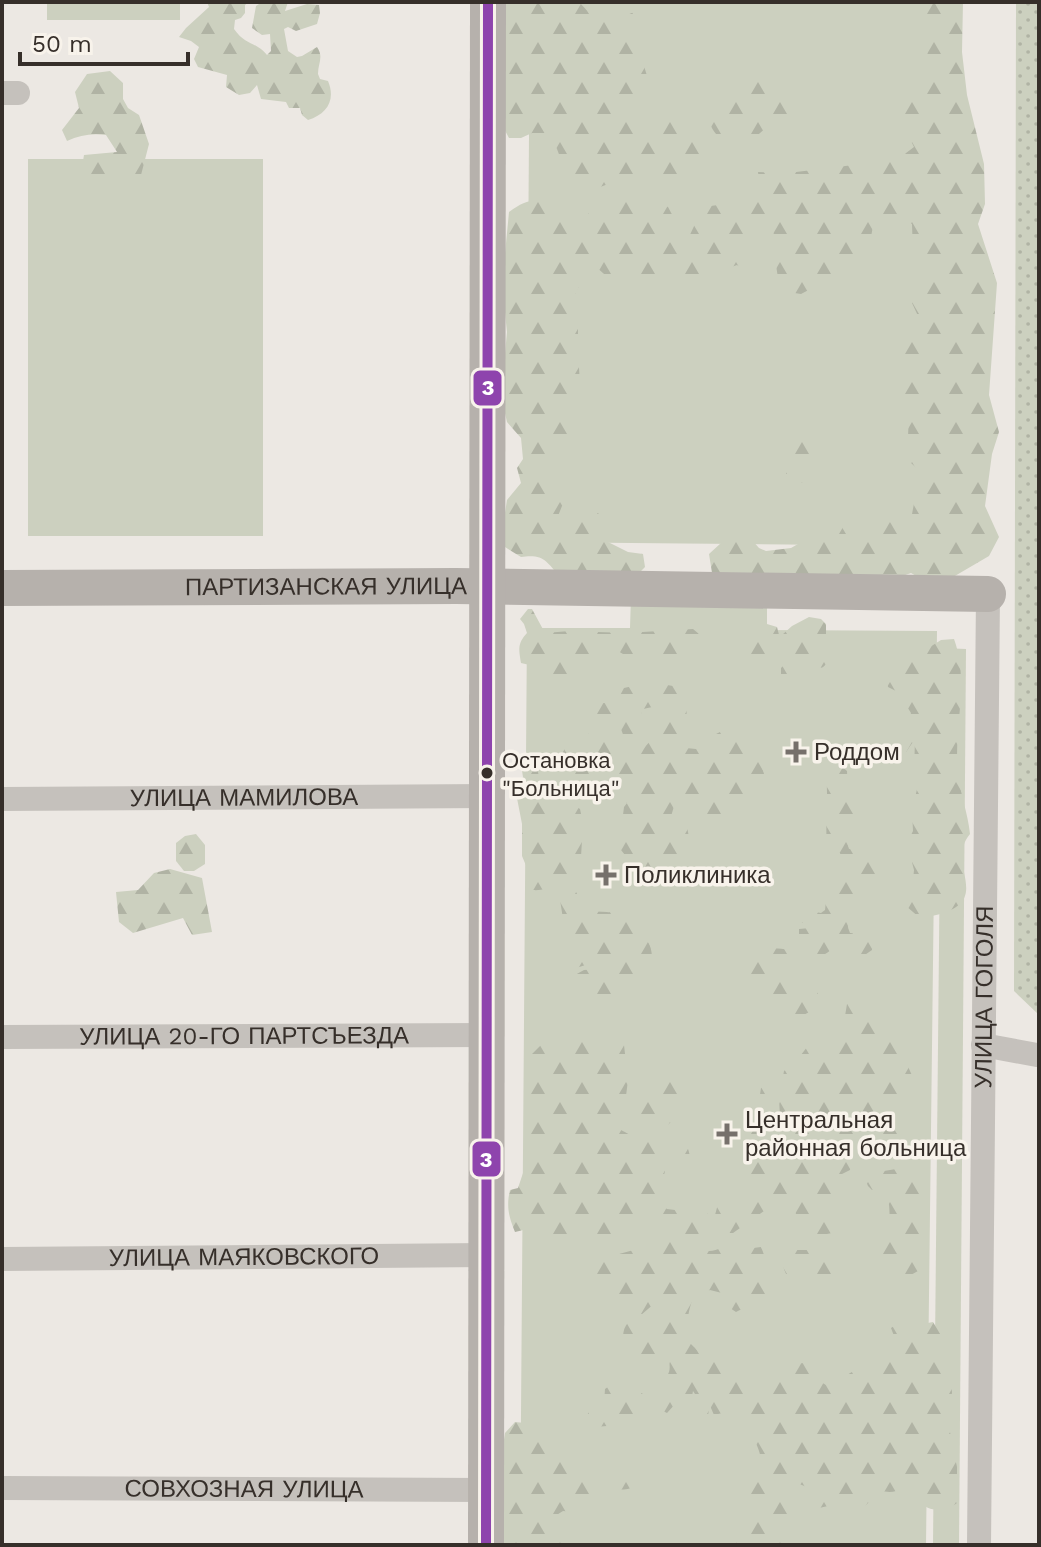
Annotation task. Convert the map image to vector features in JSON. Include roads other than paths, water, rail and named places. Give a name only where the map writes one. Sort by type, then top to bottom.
[{"type":"street","points":[[486,1545],[488,2]]},
{"type":"street","name":"ПАРТИЗАНСКАЯ УЛИЦА","points":[[2,588],[488,586],[988,594]]},
{"type":"street","name":"УЛИЦА ГОГОЛЯ","points":[[979,1545],[988,594]]},
{"type":"street","name":"УЛИЦА МАМИЛОВА","points":[[2,799],[487,796]]},
{"type":"street","name":"УЛИЦА 20-ГО ПАРТСЪЕЗДА","points":[[2,1037],[487,1035]]},
{"type":"street","points":[[983,1045],[1037,1055]]},
{"type":"street","name":"УЛИЦА МАЯКОВСКОГО","points":[[2,1259],[486,1255]]},
{"type":"street","name":"СОВХОЗНАЯ УЛИЦА","points":[[2,1488],[486,1490]]},
{"type":"place","name":"Роддом","points":[[796,752]]},
{"type":"place","name":"Остановка \"Больница\"","points":[[487,773]]},
{"type":"place","name":"Поликлиника","points":[[606,875]]},
{"type":"place","name":"Центральная районная больница","points":[[727,1134]]}]
